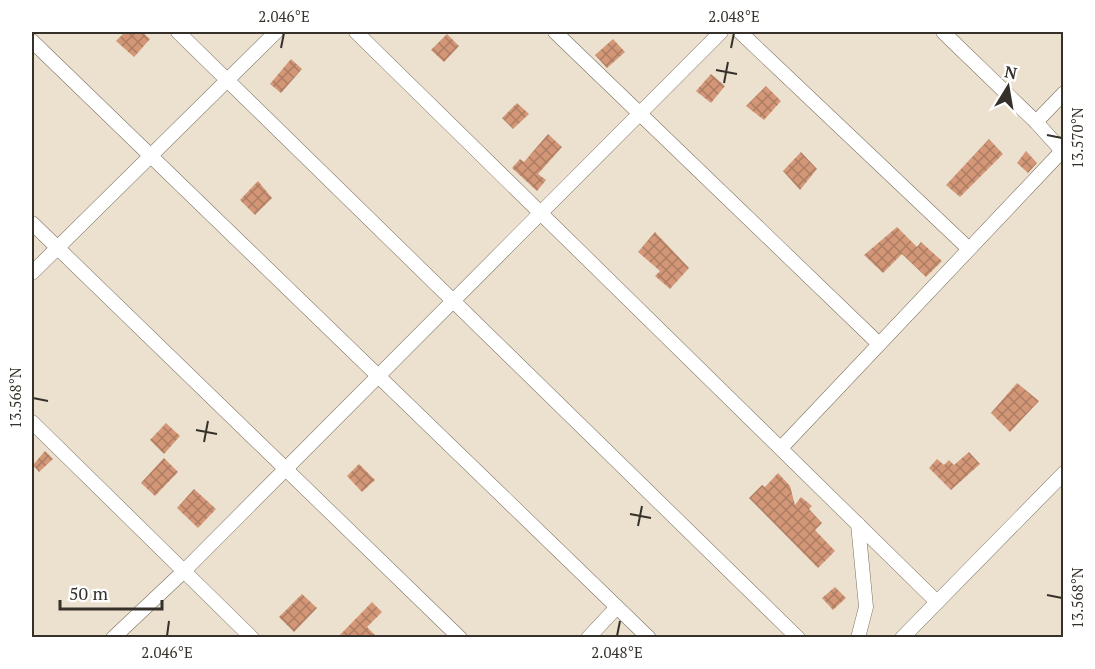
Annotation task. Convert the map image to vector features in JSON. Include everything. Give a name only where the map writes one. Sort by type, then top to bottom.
[{"type":"street","points":[[178,32],[798,638]]},
{"type":"street","points":[[32,273],[276,32]]},
{"type":"street","points":[[356,32],[938,602]]},
{"type":"street","points":[[555,32],[879,344]]},
{"type":"street","points":[[113,638],[183,572],[721,32]]},
{"type":"street","points":[[740,32],[969,249]]},
{"type":"street","points":[[781,448],[1063,152],[1036,122],[943,32]]},
{"type":"street","points":[[32,41],[649,638]]},
{"type":"street","points":[[1036,122],[1064,93]]},
{"type":"street","points":[[32,223],[460,638]]},
{"type":"street","points":[[32,422],[252,638]]},
{"type":"street","points":[[902,638],[1064,473]]},
{"type":"street","points":[[858,524],[866,607],[858,638]]},
{"type":"street","points":[[588,638],[617,607]]},
{"type":"building","points":[[125,32],[142,32],[150,39],[134,57],[116,41]]},
{"type":"building","points":[[447,34],[459,46],[444,62],[431,50]]},
{"type":"building","points":[[613,39],[625,52],[607,68],[595,55]]},
{"type":"building","points":[[291,59],[302,69],[281,93],[270,84]]},
{"type":"building","points":[[711,74],[725,86],[711,103],[696,91]]},
{"type":"building","points":[[766,86],[781,101],[764,120],[746,106]]},
{"type":"building","points":[[517,103],[529,114],[513,129],[502,118]]},
{"type":"building","points":[[548,134],[562,147],[538,174],[546,180],[537,191],[512,168],[520,159],[524,162]]},
{"type":"building","points":[[989,139],[1003,154],[960,197],[946,185]]},
{"type":"building","points":[[1026,151],[1037,163],[1028,173],[1017,163]]},
{"type":"building","points":[[801,152],[817,169],[800,190],[783,171]]},
{"type":"building","points":[[258,181],[272,198],[255,215],[240,200]]},
{"type":"building","points":[[897,227],[917,247],[921,242],[942,261],[926,277],[902,254],[883,273],[864,255]]},
{"type":"building","points":[[655,232],[689,268],[670,289],[655,276],[660,271],[638,252]]},
{"type":"building","points":[[1017,383],[1039,401],[1010,432],[991,413]]},
{"type":"building","points":[[166,423],[180,436],[164,454],[150,440]]},
{"type":"building","points":[[45,451],[53,459],[39,472],[33,465]]},
{"type":"building","points":[[969,452],[980,464],[951,490],[929,468],[937,459],[944,465],[949,460],[954,465]]},
{"type":"building","points":[[164,458],[178,472],[155,496],[141,483]]},
{"type":"building","points":[[359,464],[375,480],[362,492],[347,476]]},
{"type":"building","points":[[778,473],[790,486],[795,505],[801,497],[812,506],[809,509],[822,523],[815,530],[835,551],[818,568],[749,498],[762,485],[765,487]]},
{"type":"building","points":[[194,489],[216,509],[198,528],[177,508]]},
{"type":"building","points":[[835,587],[846,598],[833,610],[822,598]]},
{"type":"building","points":[[302,594],[317,608],[294,632],[279,617]]},
{"type":"building","points":[[372,602],[382,612],[367,627],[378,638],[337,638]]}]
